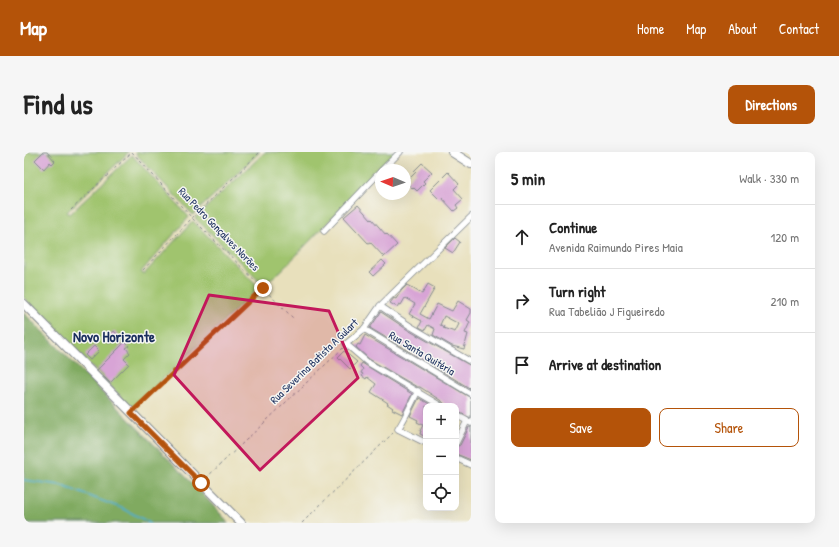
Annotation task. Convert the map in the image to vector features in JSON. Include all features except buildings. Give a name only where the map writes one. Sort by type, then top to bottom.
[{"type":"street","points":[[387,164],[400,152]]},
{"type":"street","points":[[452,152],[471,164]]},
{"type":"street","points":[[324,232],[375,177]]},
{"type":"street","name":"Rua Severina Batista A Gulart","points":[[346,344],[364,329],[380,306],[471,217]]},
{"type":"street","points":[[24,304],[241,523]]},
{"type":"street","points":[[380,306],[410,326],[471,362]]},
{"type":"street","name":"Rua Santa Quitéria","points":[[364,329],[471,394]]},
{"type":"street","points":[[346,344],[367,362],[436,403]]},
{"type":"street","points":[[418,391],[409,407],[406,418],[398,429],[423,440]]},
{"type":"street","points":[[458,439],[469,422],[459,417]]},
{"type":"street","points":[[459,459],[471,465]]},
{"type":"path","points":[[71,210],[132,152]]},
{"type":"path","name":"Rua Pedro Gonçalves Norões","points":[[132,152],[192,218],[294,319]]},
{"type":"path","points":[[143,270],[192,218],[260,152]]},
{"type":"path","points":[[131,413],[263,288]]},
{"type":"path","name":"Rua Severina Batista A Gulart","points":[[201,483],[346,344]]},
{"type":"path","points":[[302,523],[398,429]]},
{"type":"highlighted area","points":[[209,295],[329,311],[358,378],[260,470],[174,375]]},
{"type":"green space","points":[[24,152],[129,152],[67,212],[70,214],[132,155],[189,217],[141,272],[144,274],[193,221],[259,288],[132,408],[24,298]]},
{"type":"green space","points":[[260,152],[193,215],[135,153]]},
{"type":"green space","points":[[265,152],[395,152],[384,164],[375,164],[375,173],[282,270],[263,285],[195,218]]},
{"type":"green space","points":[[24,313],[193,484],[229,523],[24,523]]},
{"type":"waterway","points":[[24,480],[60,485],[124,509],[150,523]]},
{"type":"district","name":"Novo Horizonte","points":[[114,337]]},
{"type":"route","points":[[201,483],[131,413],[263,288]]}]
